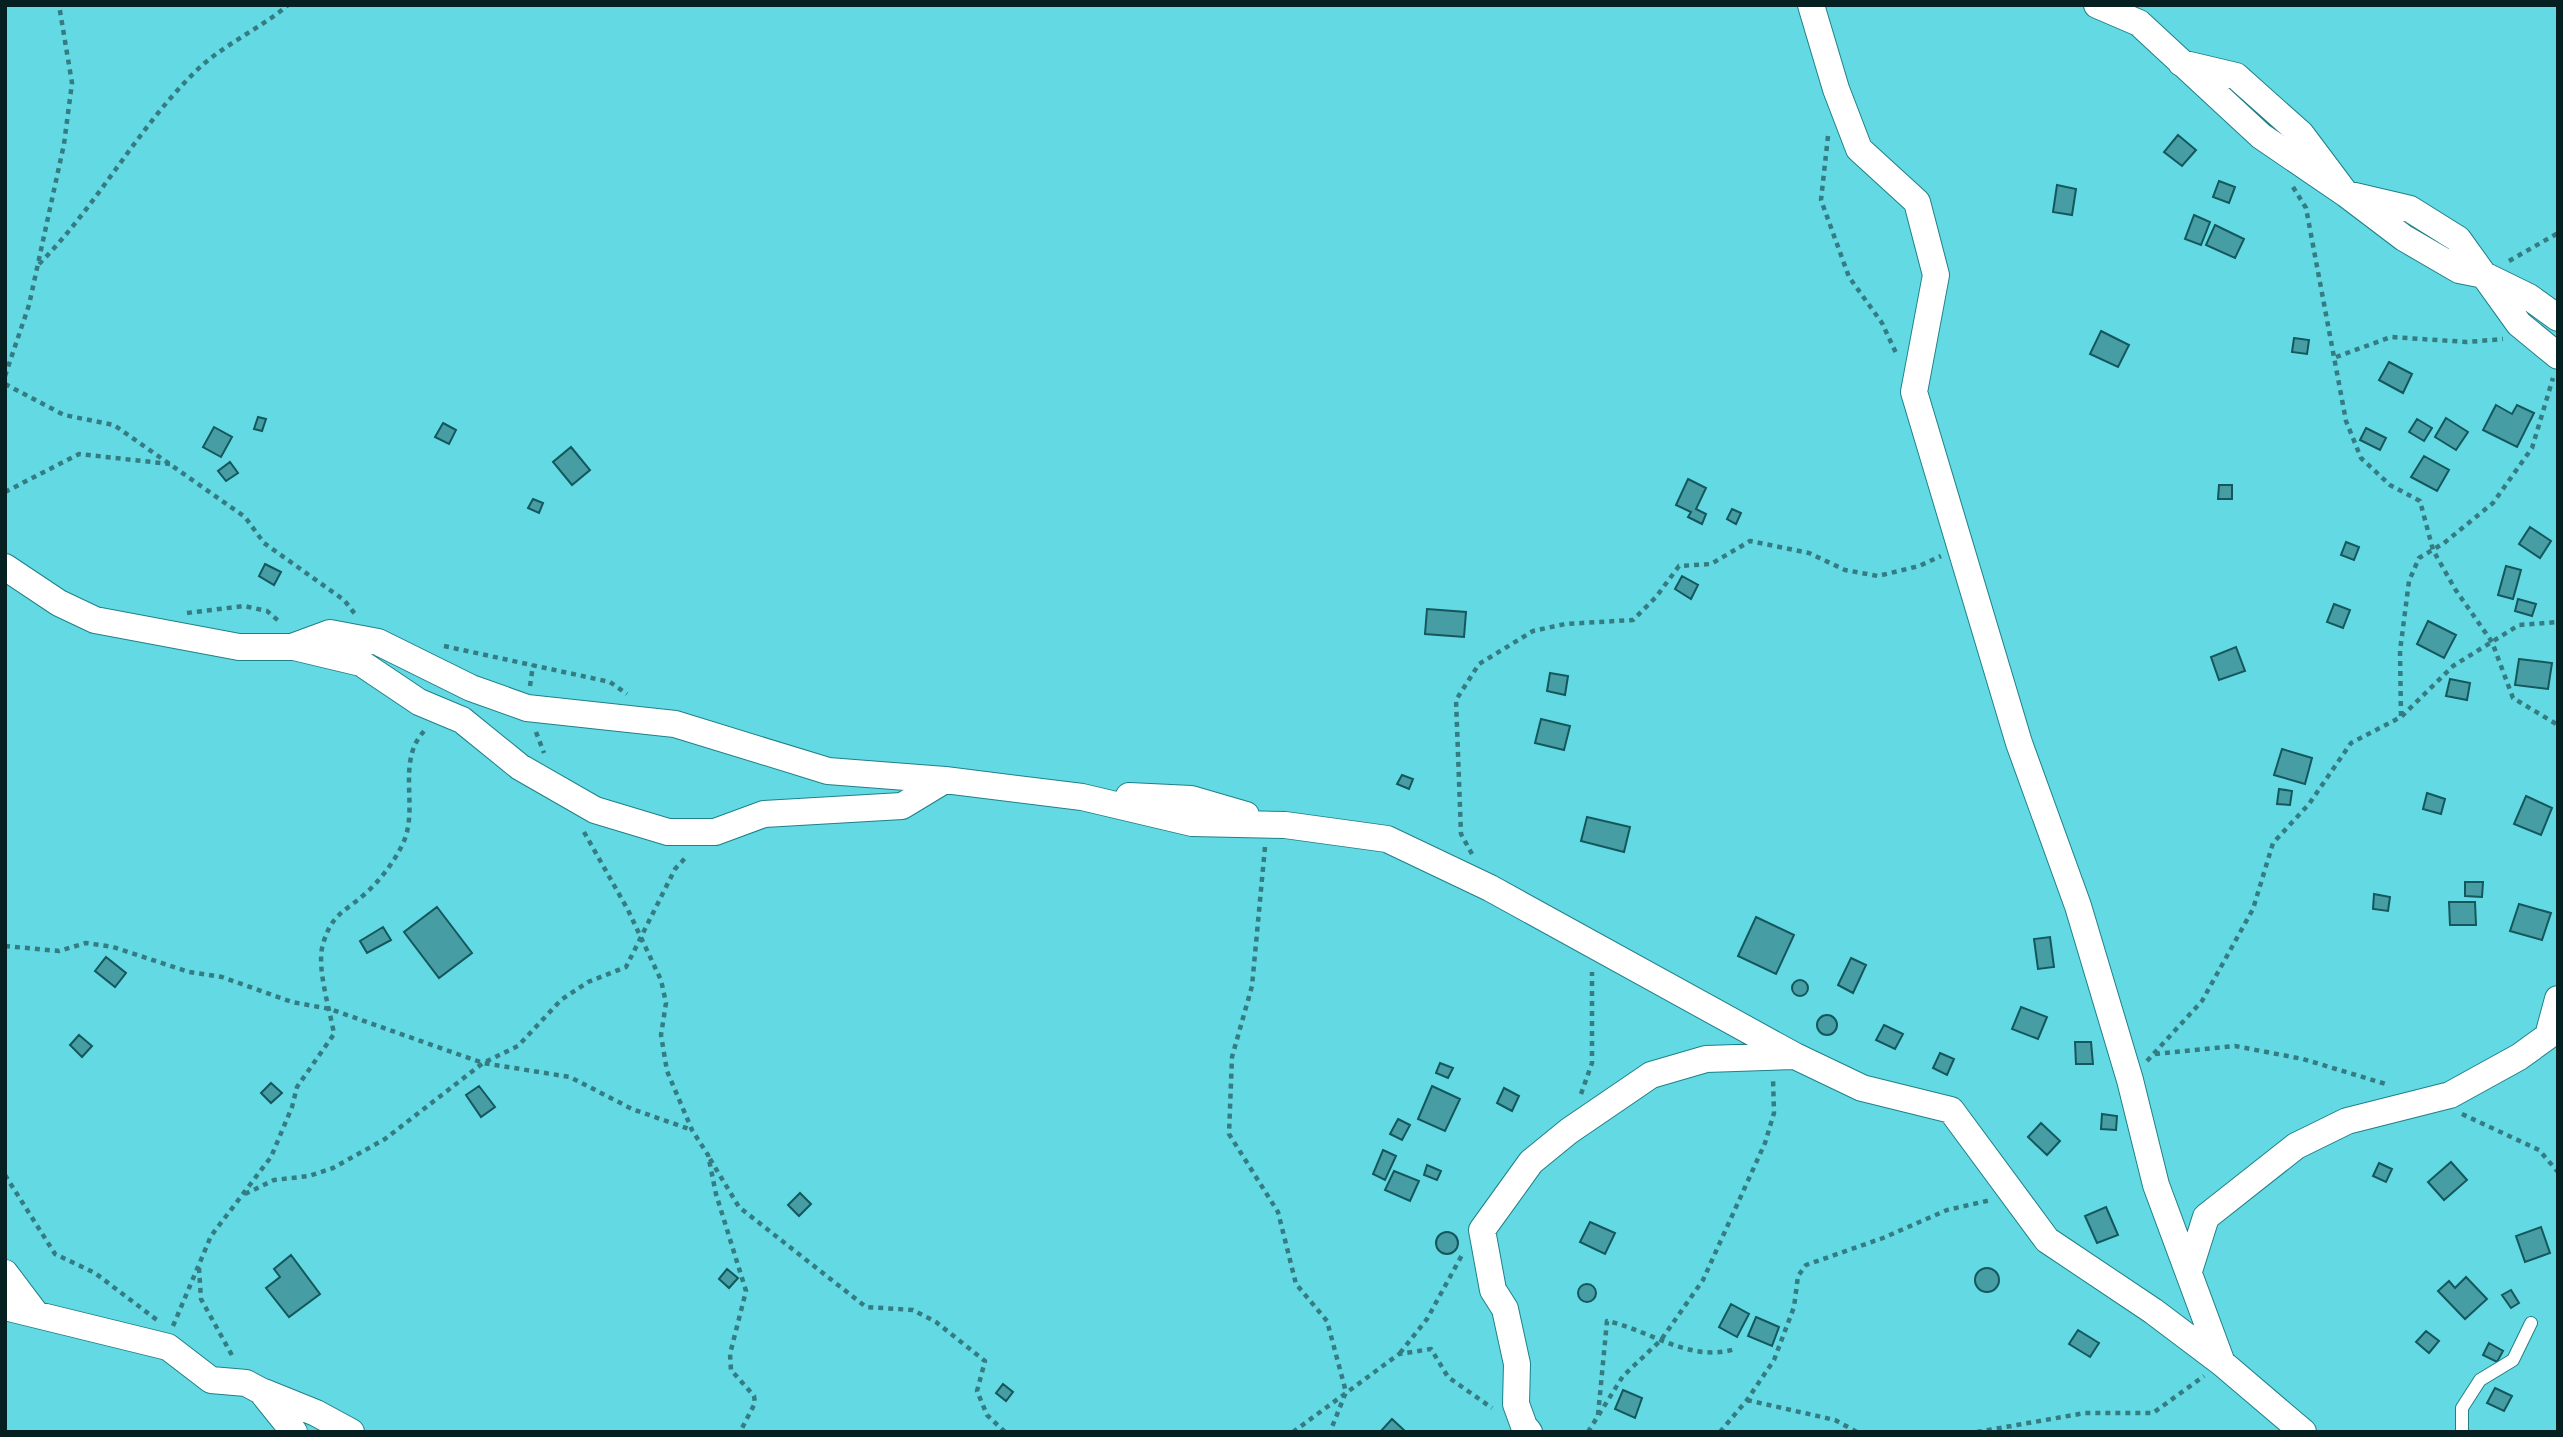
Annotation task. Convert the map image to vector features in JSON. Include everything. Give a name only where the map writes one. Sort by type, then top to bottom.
[{"type":"street","points":[[1811,5],[1836,89],[1859,149],[1917,202],[1936,275],[1914,392],[2019,743],[2078,906],[2130,1080],[2156,1185],[2222,1363]]},
{"type":"street","points":[[2097,5],[2139,23],[2176,61],[2261,136],[2346,194],[2410,209],[2458,239],[2519,324],[2533,336],[2556,365]]},
{"type":"street","points":[[2484,275],[2529,298],[2558,318]]},
{"type":"street","points":[[5,567],[59,603],[95,620],[239,647],[297,645],[361,663],[419,702],[454,716],[483,734],[520,767],[595,810],[668,832],[708,832],[764,814],[902,806],[945,780]]},
{"type":"street","points":[[297,645],[330,633],[378,642],[471,688],[527,708],[675,724],[828,771],[945,780],[1082,797],[1191,799],[1276,825],[1387,839],[1490,888],[1784,1057],[1862,1088],[1951,1110],[2048,1240],[2153,1311],[2222,1363],[2301,1432]]},
{"type":"street","points":[[2189,1271],[2206,1217],[2296,1146],[2347,1121],[2450,1095],[2519,1057],[2548,1036],[2558,999]]},
{"type":"street","points":[[1526,1429],[1516,1404],[1515,1353],[1505,1309],[1493,1290],[1482,1230],[1531,1162],[1569,1130],[1651,1075],[1706,1059],[1784,1057]]},
{"type":"street","points":[[5,1273],[36,1314]]},
{"type":"street","points":[[5,1307],[168,1347],[211,1380],[254,1387],[351,1432]]},
{"type":"street","points":[[254,1387],[294,1432]]},
{"type":"lane","points":[[2462,1432],[2462,1408],[2480,1380],[2513,1360],[2531,1324]]},
{"type":"path","points":[[5,376],[38,264],[64,144],[72,83],[59,5]]},
{"type":"path","points":[[38,264],[69,234],[132,148],[198,69],[288,5]]},
{"type":"path","points":[[1836,89],[1821,200],[1849,277],[1882,323],[1898,357]]},
{"type":"path","points":[[2286,177],[2306,208],[2346,421],[2361,458],[2390,485],[2420,501],[2433,550],[2455,589],[2492,642],[2513,698],[2558,724]]},
{"type":"path","points":[[2484,275],[2558,233]]},
{"type":"path","points":[[2336,357],[2391,337],[2467,342],[2533,336]]},
{"type":"path","points":[[2401,717],[2400,650],[2409,581],[2419,558],[2493,503],[2501,492],[2532,447],[2556,365]]},
{"type":"path","points":[[5,384],[64,415],[114,425],[171,464],[245,517],[264,543],[344,600],[378,642]]},
{"type":"path","points":[[5,492],[79,454],[171,464]]},
{"type":"path","points":[[1490,888],[1461,834],[1457,769],[1456,700],[1479,664],[1533,631],[1565,624],[1633,620],[1656,597],[1679,566],[1711,564],[1750,541],[1809,553],[1845,570],[1878,576],[1919,566],[1959,547]]},
{"type":"path","points":[[151,630],[193,610],[244,606],[267,611],[297,645]]},
{"type":"path","points":[[2130,1080],[2202,1001],[2253,909],[2273,843],[2309,804],[2351,743],[2401,717],[2453,666],[2519,625],[2558,622]]},
{"type":"path","points":[[438,645],[610,682],[631,696]]},
{"type":"path","points":[[533,665],[527,708],[557,788]]},
{"type":"path","points":[[5,1175],[55,1254],[95,1273],[151,1314],[171,1335],[177,1312],[211,1236],[271,1157],[292,1107],[297,1087],[334,1034],[320,956],[323,943],[338,912],[365,894],[393,864],[408,827],[411,753],[425,730],[454,716]]},
{"type":"path","points":[[1276,825],[1252,986],[1232,1057],[1228,1134],[1278,1212],[1296,1284],[1327,1321],[1346,1392],[1330,1432]]},
{"type":"path","points":[[581,826],[640,935],[661,980],[666,1003],[662,1048],[667,1070],[692,1130],[739,1207],[866,1307],[913,1310],[936,1322],[985,1361],[977,1391],[987,1415],[1005,1432]]},
{"type":"path","points":[[244,1194],[274,1180],[333,1168],[385,1139],[483,1063],[518,1046],[561,1000],[588,982],[626,967],[675,869],[708,832]]},
{"type":"path","points":[[1569,1130],[1592,1063],[1592,971],[1577,936]]},
{"type":"path","points":[[5,946],[59,951],[86,943],[113,947],[189,972],[222,977],[292,1002],[330,1009],[483,1063],[570,1077],[632,1109],[692,1130]]},
{"type":"path","points":[[2154,1054],[2235,1046],[2303,1059],[2395,1087]]},
{"type":"path","points":[[1588,1432],[1623,1376],[1661,1340],[1703,1280],[1765,1143],[1774,1113],[1784,1057]]},
{"type":"path","points":[[2434,1099],[2539,1150],[2558,1172]]},
{"type":"path","points":[[708,1155],[716,1194],[746,1291],[730,1354],[731,1370],[754,1396],[755,1403],[740,1432]]},
{"type":"path","points":[[1720,1432],[1747,1400],[1774,1360],[1794,1307],[1798,1276],[1806,1265],[1882,1238],[1947,1210],[2012,1195]]},
{"type":"path","points":[[1293,1432],[1399,1354],[1427,1319],[1456,1262],[1482,1230]]},
{"type":"path","points":[[199,1267],[201,1298],[254,1387]]},
{"type":"path","points":[[1598,1416],[1598,1389],[1607,1321],[1634,1327],[1678,1348],[1718,1354],[1735,1349]]},
{"type":"path","points":[[1399,1354],[1431,1349],[1448,1377],[1470,1395],[1526,1429]]},
{"type":"path","points":[[1977,1432],[2027,1426],[2085,1413],[2153,1413],[2222,1363]]},
{"type":"path","points":[[1747,1400],[1835,1420],[1857,1432]]},
{"type":"building","points":[[2178,135],[2196,150],[2182,166],[2164,152]]},
{"type":"building","points":[[2219,181],[2235,187],[2229,203],[2213,197]]},
{"type":"building","points":[[2057,185],[2076,189],[2072,215],[2053,212]]},
{"type":"building","points":[[2194,215],[2210,222],[2201,245],[2185,239]]},
{"type":"building","points":[[2215,225],[2244,239],[2235,258],[2206,245]]},
{"type":"building","points":[[2101,331],[2129,345],[2118,367],[2090,354]]},
{"type":"building","points":[[2294,338],[2309,340],[2307,354],[2292,352]]},
{"type":"building","points":[[2389,362],[2412,374],[2403,393],[2379,380]]},
{"type":"building","points":[[2496,405],[2512,414],[2517,405],[2534,413],[2517,447],[2483,430]]},
{"type":"building","points":[[258,417],[266,419],[262,431],[254,429]]},
{"type":"building","points":[[2446,418],[2468,432],[2456,450],[2435,437]]},
{"type":"building","points":[[2417,419],[2432,428],[2424,441],[2409,432]]},
{"type":"building","points":[[443,423],[456,430],[449,444],[435,437]]},
{"type":"building","points":[[214,427],[232,437],[221,457],[203,447]]},
{"type":"building","points":[[2366,428],[2386,438],[2380,450],[2360,440]]},
{"type":"building","points":[[571,447],[590,470],[572,485],[553,462]]},
{"type":"building","points":[[2424,456],[2449,470],[2437,491],[2411,477]]},
{"type":"building","points":[[230,462],[238,473],[226,481],[218,471]]},
{"type":"building","points":[[1688,479],[1706,488],[1696,509],[1706,514],[1702,524],[1688,517],[1691,512],[1676,505]]},
{"type":"building","points":[[2219,485],[2232,485],[2232,499],[2218,499]]},
{"type":"building","points":[[533,499],[543,503],[539,513],[528,508]]},
{"type":"building","points":[[1732,509],[1741,513],[1736,524],[1727,519]]},
{"type":"building","points":[[2530,527],[2551,541],[2540,558],[2519,544]]},
{"type":"building","points":[[2346,542],[2359,547],[2354,560],[2341,555]]},
{"type":"building","points":[[265,564],[281,572],[274,585],[259,576]]},
{"type":"building","points":[[2506,566],[2521,570],[2513,599],[2498,595]]},
{"type":"building","points":[[1682,576],[1698,585],[1691,599],[1675,589]]},
{"type":"building","points":[[2518,599],[2536,604],[2532,616],[2515,611]]},
{"type":"building","points":[[2334,604],[2350,610],[2343,628],[2327,622]]},
{"type":"building","points":[[1427,609],[1466,612],[1464,637],[1425,634]]},
{"type":"building","points":[[2428,621],[2456,635],[2444,658],[2417,644]]},
{"type":"building","points":[[2236,647],[2245,671],[2219,680],[2211,657]]},
{"type":"building","points":[[2519,659],[2552,663],[2548,689],[2515,685]]},
{"type":"building","points":[[1550,673],[1568,676],[1565,695],[1547,691]]},
{"type":"building","points":[[2450,679],[2470,683],[2467,700],[2446,696]]},
{"type":"building","points":[[1541,719],[1570,726],[1564,750],[1535,743]]},
{"type":"building","points":[[2282,749],[2312,758],[2305,784],[2274,775]]},
{"type":"building","points":[[1402,775],[1413,779],[1409,789],[1397,784]]},
{"type":"building","points":[[2279,789],[2292,791],[2290,805],[2277,804]]},
{"type":"building","points":[[2427,793],[2445,799],[2441,814],[2423,809]]},
{"type":"building","points":[[2526,796],[2552,808],[2541,835],[2514,824]]},
{"type":"building","points":[[1587,817],[1630,827],[1624,852],[1581,841]]},
{"type":"building","points":[[2465,882],[2483,882],[2482,897],[2465,896]]},
{"type":"building","points":[[2374,894],[2390,897],[2388,911],[2373,909]]},
{"type":"building","points":[[2449,902],[2475,902],[2476,925],[2450,925]]},
{"type":"building","points":[[2519,904],[2551,913],[2542,940],[2510,931]]},
{"type":"building","points":[[437,907],[472,953],[439,978],[404,932]]},
{"type":"building","points":[[1756,917],[1794,935],[1776,974],[1738,956]]},
{"type":"building","points":[[383,927],[391,940],[367,953],[360,941]]},
{"type":"building","points":[[2050,937],[2054,967],[2038,969],[2034,939]]},
{"type":"building","points":[[106,957],[126,973],[115,987],[95,971]]},
{"type":"building","points":[[1851,958],[1866,965],[1853,993],[1838,985]]},
{"type":"building","points":[[1800,980],[1808,988],[1800,996],[1792,988]]},
{"type":"building","points":[[2021,1007],[2047,1017],[2038,1039],[2012,1029]]},
{"type":"building","points":[[1823,1015],[1831,1015],[1837,1025],[1831,1035],[1823,1035],[1817,1029],[1817,1021]]},
{"type":"building","points":[[1884,1025],[1903,1034],[1895,1049],[1876,1040]]},
{"type":"building","points":[[79,1035],[92,1046],[82,1057],[70,1045]]},
{"type":"building","points":[[2075,1042],[2091,1042],[2093,1064],[2076,1064]]},
{"type":"building","points":[[1940,1053],[1954,1059],[1947,1075],[1933,1068]]},
{"type":"building","points":[[1440,1063],[1453,1068],[1448,1078],[1436,1073]]},
{"type":"building","points":[[271,1083],[282,1093],[271,1103],[261,1093]]},
{"type":"building","points":[[479,1086],[495,1107],[481,1117],[466,1095]]},
{"type":"building","points":[[1432,1086],[1460,1099],[1445,1131],[1418,1119]]},
{"type":"building","points":[[1504,1088],[1519,1096],[1512,1111],[1497,1103]]},
{"type":"building","points":[[2102,1114],[2117,1116],[2116,1130],[2101,1129]]},
{"type":"building","points":[[1398,1119],[1410,1125],[1402,1140],[1390,1134]]},
{"type":"building","points":[[2041,1123],[2060,1141],[2047,1155],[2028,1137]]},
{"type":"building","points":[[1383,1150],[1396,1156],[1385,1180],[1373,1174]]},
{"type":"building","points":[[2451,1162],[2467,1180],[2444,1200],[2428,1182]]},
{"type":"building","points":[[2379,1163],[2392,1169],[2386,1182],[2373,1176]]},
{"type":"building","points":[[1427,1165],[1441,1171],[1437,1180],[1424,1175]]},
{"type":"building","points":[[1394,1171],[1419,1181],[1410,1201],[1385,1190]]},
{"type":"building","points":[[800,1193],[811,1204],[799,1216],[788,1205]]},
{"type":"building","points":[[2106,1207],[2118,1235],[2097,1243],[2085,1216]]},
{"type":"building","points":[[1590,1222],[1615,1233],[1605,1254],[1580,1242]]},
{"type":"building","points":[[2541,1227],[2550,1253],[2525,1262],[2516,1236]]},
{"type":"building","points":[[1447,1232],[1455,1235],[1458,1243],[1455,1251],[1447,1254],[1439,1251],[1436,1243],[1439,1235]]},
{"type":"building","points":[[291,1255],[320,1294],[289,1317],[266,1288],[280,1277],[274,1269]]},
{"type":"building","points":[[1987,1268],[1995,1272],[1999,1280],[1995,1288],[1987,1292],[1979,1288],[1975,1280],[1979,1272]]},
{"type":"building","points":[[727,1269],[738,1278],[729,1288],[719,1279]]},
{"type":"building","points":[[2466,1277],[2487,1299],[2465,1319],[2438,1291],[2449,1281],[2455,1288]]},
{"type":"building","points":[[1583,1284],[1591,1284],[1596,1293],[1594,1300],[1583,1302],[1578,1297],[1578,1289]]},
{"type":"building","points":[[2511,1290],[2519,1303],[2511,1308],[2502,1295]]},
{"type":"building","points":[[1731,1304],[1749,1314],[1737,1337],[1719,1327]]},
{"type":"building","points":[[1756,1317],[1779,1327],[1772,1346],[1748,1336]]},
{"type":"building","points":[[2078,1330],[2099,1343],[2090,1357],[2069,1344]]},
{"type":"building","points":[[2426,1331],[2439,1341],[2429,1353],[2416,1342]]},
{"type":"building","points":[[2489,1343],[2503,1351],[2497,1362],[2483,1355]]},
{"type":"building","points":[[1003,1384],[1013,1392],[1006,1401],[996,1393]]},
{"type":"building","points":[[2495,1388],[2512,1396],[2504,1411],[2487,1403]]},
{"type":"building","points":[[1623,1390],[1642,1398],[1635,1418],[1615,1409]]},
{"type":"building","points":[[1392,1419],[1406,1432],[1380,1432]]}]
